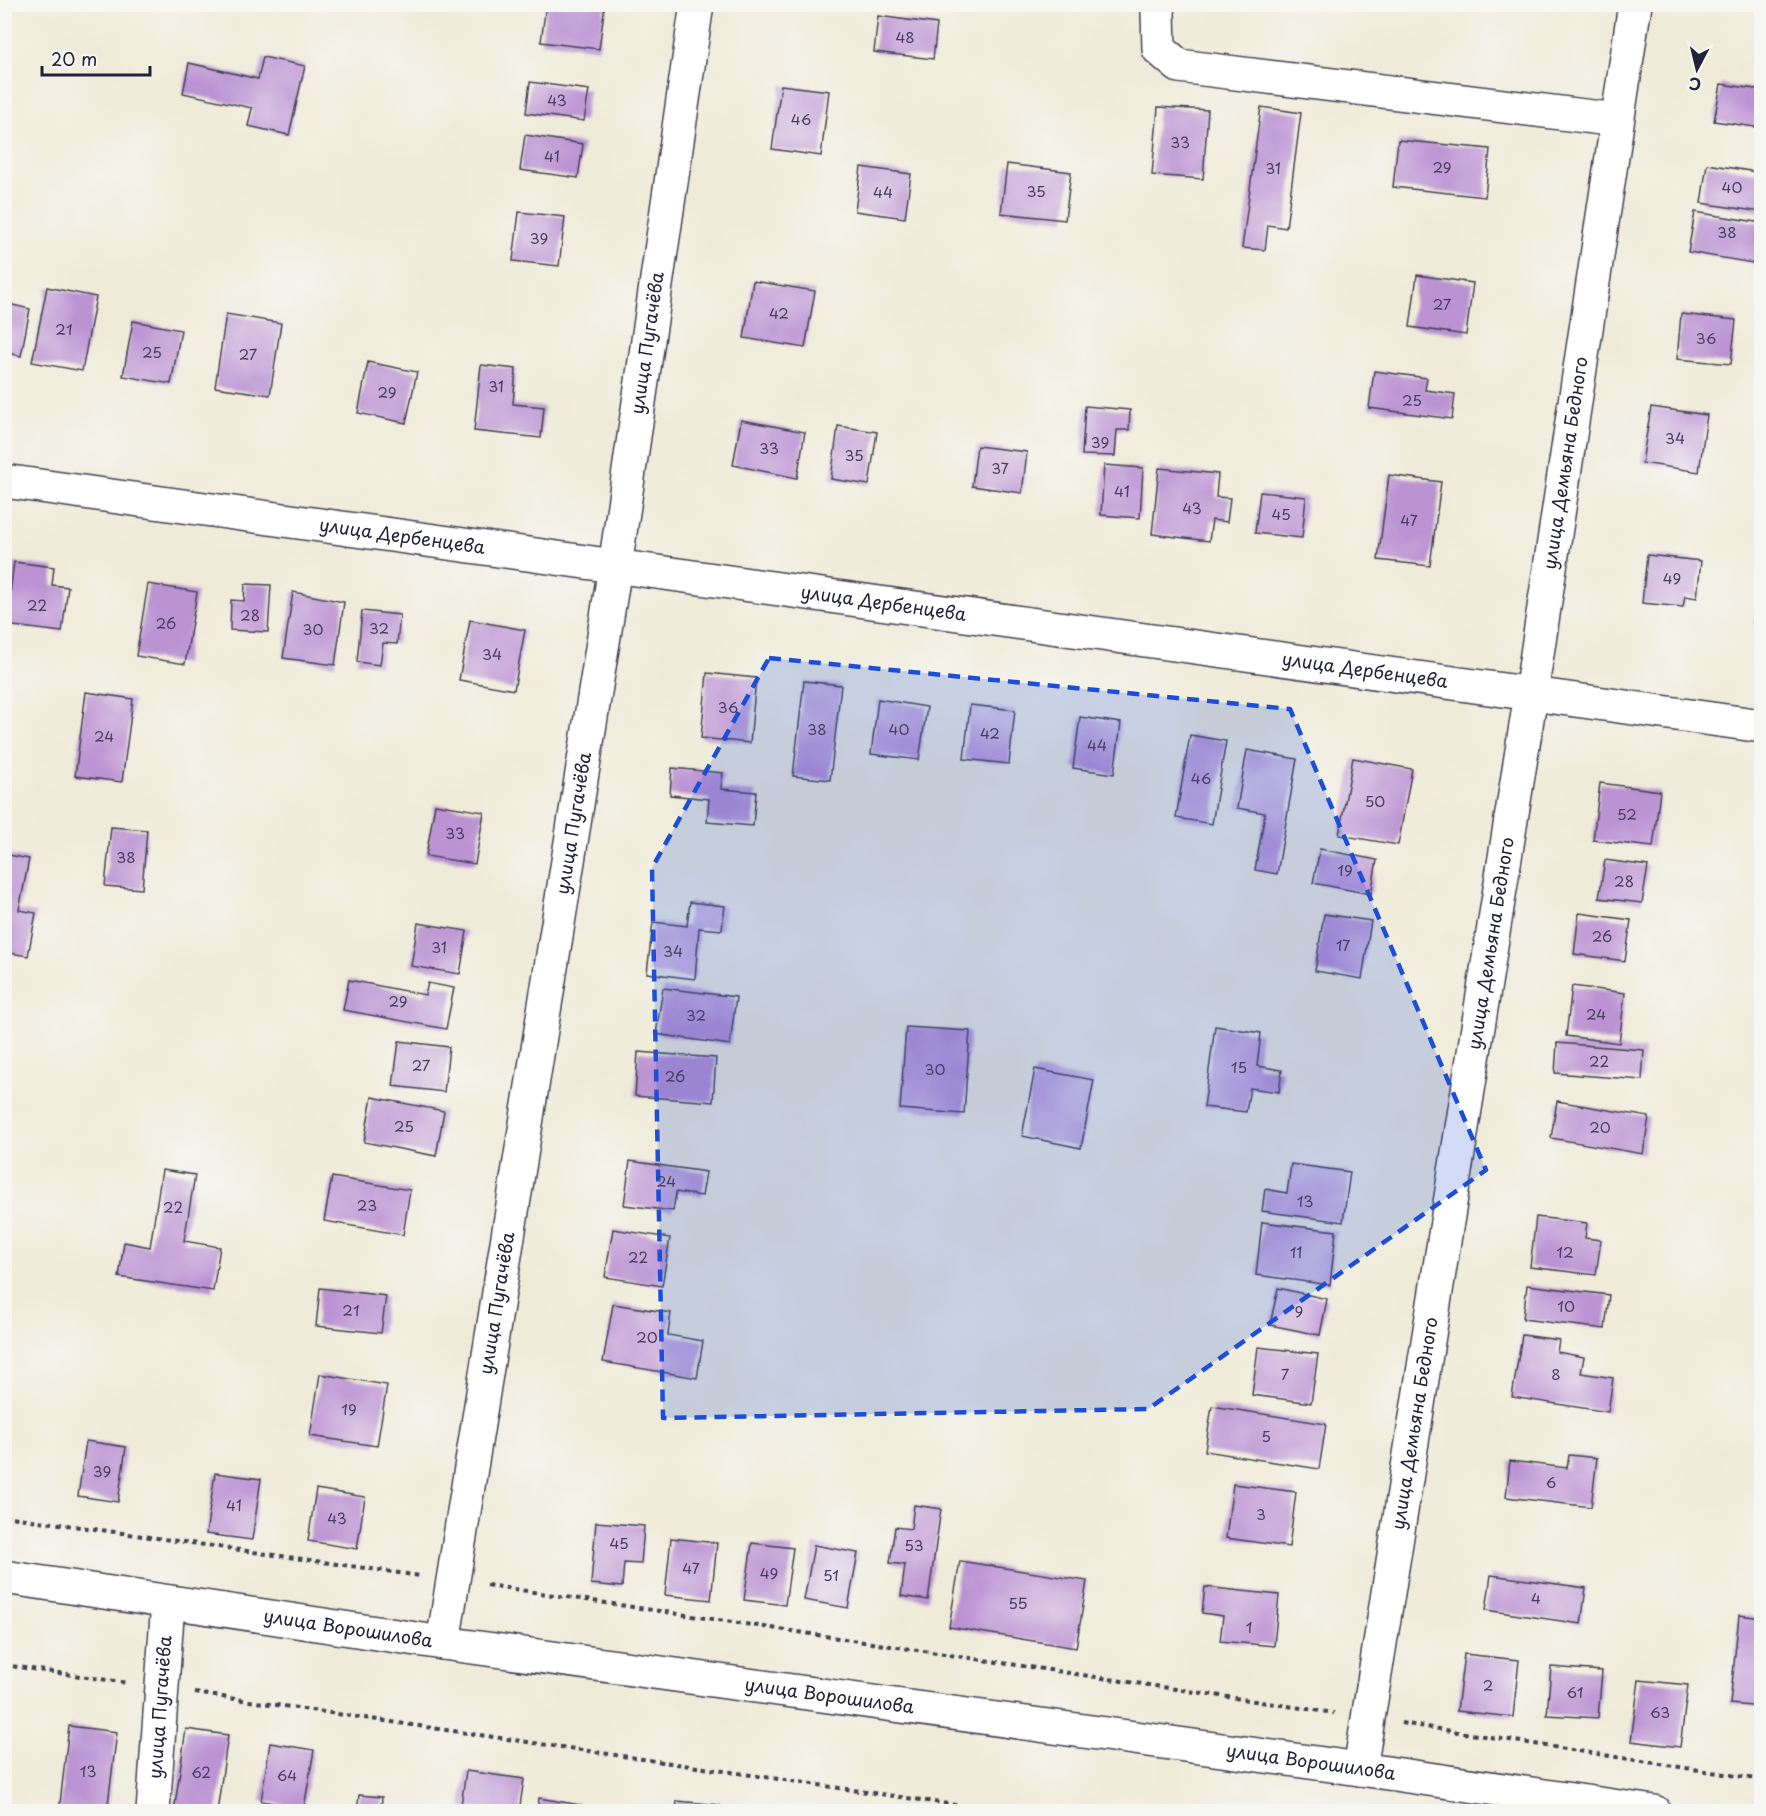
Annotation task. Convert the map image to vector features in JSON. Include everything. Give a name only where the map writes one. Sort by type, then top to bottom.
[{"type":"street","name":"улица Пугачёва","points":[[443,1643],[615,567],[697,4]]},
{"type":"street","points":[[1159,4],[1159,50],[1179,66],[1617,120]]},
{"type":"street","name":"улица Демьяна Бедного","points":[[1360,1769],[1531,694],[1635,4]]},
{"type":"street","name":"улица Дербенцева","points":[[4,481],[1761,726]]},
{"type":"street","name":"улица Ворошилова","points":[[4,1577],[443,1643],[1360,1769],[1654,1812]]},
{"type":"street","name":"улица Пугачёва","points":[[153,1812],[168,1602]]},
{"type":"path","points":[[4,1516],[453,1580],[1369,1718],[1761,1780]]},
{"type":"path","points":[[4,1665],[1002,1812]]},
{"type":"highlighted area","points":[[769,658],[1290,709],[1486,1170],[1148,1409],[663,1418],[652,868]]},
{"type":"building","points":[[546,4],[605,4],[599,49],[541,42]]},
{"type":"building","points":[[878,16],[937,24],[933,59],[874,52]]},
{"type":"building","points":[[263,57],[305,66],[289,135],[248,126],[252,108],[183,93],[189,63],[258,79]]},
{"type":"building","points":[[530,82],[589,90],[584,121],[526,113]]},
{"type":"building","points":[[1721,84],[1762,90],[1762,128],[1714,121]]},
{"type":"building","points":[[781,85],[829,91],[821,156],[772,149]]},
{"type":"building","points":[[1158,107],[1208,110],[1203,179],[1152,175]]},
{"type":"building","points":[[1261,107],[1301,113],[1286,228],[1268,225],[1265,250],[1242,248]]},
{"type":"building","points":[[525,135],[583,144],[578,178],[520,170]]},
{"type":"building","points":[[1398,140],[1490,149],[1485,197],[1393,187]]},
{"type":"building","points":[[1007,164],[1071,172],[1065,220],[1001,213]]},
{"type":"building","points":[[1707,164],[1762,173],[1761,212],[1701,203]]},
{"type":"building","points":[[861,167],[911,174],[905,218],[855,211]]},
{"type":"building","points":[[519,212],[565,217],[559,266],[513,261]]},
{"type":"building","points":[[1695,212],[1762,223],[1762,243],[1758,264],[1688,252]]},
{"type":"building","points":[[1417,275],[1473,283],[1466,335],[1410,327]]},
{"type":"building","points":[[753,281],[815,291],[805,348],[744,338]]},
{"type":"building","points":[[47,287],[96,297],[82,371],[32,362]]},
{"type":"building","points":[[4,303],[30,309],[21,356],[4,352]]},
{"type":"building","points":[[226,314],[281,323],[270,395],[215,387]]},
{"type":"building","points":[[1681,314],[1736,320],[1731,364],[1677,359]]},
{"type":"building","points":[[133,321],[181,330],[171,384],[123,376]]},
{"type":"building","points":[[368,362],[417,372],[406,423],[358,413]]},
{"type":"building","points":[[481,365],[516,369],[513,404],[544,407],[541,438],[474,431]]},
{"type":"building","points":[[1374,371],[1427,378],[1425,390],[1455,394],[1452,419],[1369,408]]},
{"type":"building","points":[[1085,406],[1130,410],[1129,430],[1117,430],[1115,456],[1082,455]]},
{"type":"building","points":[[1651,407],[1707,415],[1699,472],[1642,463]]},
{"type":"building","points":[[741,420],[805,432],[797,478],[733,465]]},
{"type":"building","points":[[838,426],[877,432],[869,485],[831,479]]},
{"type":"building","points":[[977,446],[1027,452],[1022,493],[972,486]]},
{"type":"building","points":[[1104,465],[1143,468],[1140,518],[1101,515]]},
{"type":"building","points":[[1159,468],[1218,474],[1216,497],[1230,498],[1227,522],[1212,520],[1209,541],[1152,534]]},
{"type":"building","points":[[1389,475],[1441,482],[1430,566],[1378,560]]},
{"type":"building","points":[[1260,492],[1306,497],[1302,538],[1255,533]]},
{"type":"building","points":[[1647,555],[1701,561],[1697,598],[1685,596],[1683,607],[1642,603]]},
{"type":"building","points":[[14,562],[54,567],[52,585],[68,587],[62,632],[6,625]]},
{"type":"building","points":[[148,584],[197,592],[185,664],[136,656]]},
{"type":"building","points":[[245,584],[271,585],[268,632],[230,630],[231,600],[244,601]]},
{"type":"building","points":[[1760,585],[1762,585],[1762,624],[1755,623]]},
{"type":"building","points":[[293,592],[344,602],[335,665],[283,658]]},
{"type":"building","points":[[362,611],[400,615],[397,644],[383,643],[380,665],[357,662]]},
{"type":"building","points":[[470,620],[525,630],[514,690],[459,680]]},
{"type":"building","points":[[707,673],[756,678],[750,743],[701,738]]},
{"type":"building","points":[[804,681],[841,685],[830,780],[793,776]]},
{"type":"building","points":[[86,692],[133,699],[122,782],[75,776]]},
{"type":"building","points":[[878,699],[927,707],[919,760],[871,754]]},
{"type":"building","points":[[970,705],[1015,710],[1009,764],[964,759]]},
{"type":"building","points":[[1080,717],[1121,723],[1114,774],[1073,768]]},
{"type":"building","points":[[1190,735],[1226,741],[1212,824],[1176,818]]},
{"type":"building","points":[[1247,750],[1297,759],[1277,874],[1255,870],[1265,813],[1237,808]]},
{"type":"building","points":[[1353,758],[1412,769],[1398,845],[1339,835]]},
{"type":"building","points":[[672,768],[723,773],[721,789],[756,792],[753,826],[707,822],[709,799],[670,795]]},
{"type":"building","points":[[1600,783],[1660,791],[1653,847],[1593,840]]},
{"type":"building","points":[[435,804],[484,812],[475,864],[426,856]]},
{"type":"building","points":[[111,827],[147,830],[142,889],[105,886]]},
{"type":"building","points":[[1320,849],[1377,860],[1371,894],[1313,883]]},
{"type":"building","points":[[4,854],[29,859],[19,910],[36,913],[28,956],[4,952]]},
{"type":"building","points":[[1605,860],[1648,866],[1642,903],[1599,898]]},
{"type":"building","points":[[690,902],[725,906],[722,930],[699,928],[695,979],[647,973],[653,922],[687,926]]},
{"type":"building","points":[[1579,913],[1631,920],[1625,961],[1574,954]]},
{"type":"building","points":[[1324,914],[1371,921],[1362,979],[1315,971]]},
{"type":"building","points":[[418,923],[467,931],[460,974],[411,966]]},
{"type":"building","points":[[349,980],[425,995],[428,983],[454,988],[446,1029],[343,1010]]},
{"type":"building","points":[[1572,986],[1625,993],[1619,1043],[1566,1036]]},
{"type":"building","points":[[663,988],[736,997],[730,1045],[656,1034]]},
{"type":"building","points":[[1215,1026],[1261,1033],[1257,1066],[1282,1070],[1279,1092],[1250,1088],[1246,1112],[1204,1107]]},
{"type":"building","points":[[906,1027],[970,1031],[964,1114],[900,1109]]},
{"type":"building","points":[[399,1041],[449,1047],[444,1092],[393,1086]]},
{"type":"building","points":[[1557,1043],[1644,1050],[1642,1080],[1555,1073]]},
{"type":"building","points":[[638,1052],[716,1058],[713,1102],[635,1096]]},
{"type":"building","points":[[1035,1069],[1094,1080],[1081,1148],[1022,1136]]},
{"type":"building","points":[[372,1097],[444,1111],[436,1156],[364,1142]]},
{"type":"building","points":[[1557,1101],[1649,1117],[1643,1154],[1551,1138]]},
{"type":"building","points":[[630,1161],[706,1172],[702,1196],[676,1192],[673,1211],[624,1205]]},
{"type":"building","points":[[1291,1164],[1350,1172],[1343,1222],[1262,1211],[1265,1189],[1287,1193]]},
{"type":"building","points":[[162,1170],[195,1175],[184,1241],[220,1247],[213,1291],[119,1277],[124,1242],[150,1247]]},
{"type":"building","points":[[332,1177],[410,1190],[403,1235],[324,1221]]},
{"type":"building","points":[[1536,1217],[1587,1223],[1585,1238],[1601,1240],[1596,1275],[1530,1267]]},
{"type":"building","points":[[1262,1222],[1336,1231],[1330,1285],[1256,1275]]},
{"type":"building","points":[[613,1229],[670,1238],[662,1286],[605,1277]]},
{"type":"building","points":[[1527,1285],[1609,1295],[1605,1329],[1523,1319]]},
{"type":"building","points":[[320,1288],[386,1296],[381,1333],[316,1326]]},
{"type":"building","points":[[1278,1288],[1327,1299],[1320,1335],[1270,1325]]},
{"type":"building","points":[[613,1304],[671,1313],[668,1335],[703,1341],[697,1378],[603,1362]]},
{"type":"building","points":[[1522,1335],[1559,1340],[1557,1352],[1584,1357],[1581,1373],[1613,1378],[1608,1412],[1512,1397]]},
{"type":"building","points":[[1258,1347],[1318,1354],[1311,1403],[1252,1395]]},
{"type":"building","points":[[320,1374],[387,1385],[377,1446],[310,1436]]},
{"type":"building","points":[[1212,1406],[1326,1424],[1319,1469],[1205,1451]]},
{"type":"building","points":[[86,1441],[126,1447],[118,1502],[78,1496]]},
{"type":"building","points":[[1569,1455],[1597,1458],[1591,1507],[1506,1497],[1510,1461],[1567,1468]]},
{"type":"building","points":[[215,1473],[261,1479],[252,1540],[206,1534]]},
{"type":"building","points":[[1233,1484],[1296,1492],[1289,1547],[1226,1538]]},
{"type":"building","points":[[316,1489],[365,1497],[357,1549],[308,1541]]},
{"type":"building","points":[[914,1505],[941,1509],[928,1600],[901,1596],[905,1565],[890,1563],[895,1527],[911,1529]]},
{"type":"building","points":[[596,1522],[644,1526],[641,1564],[624,1563],[622,1587],[591,1584]]},
{"type":"building","points":[[671,1538],[717,1543],[711,1600],[665,1595]]},
{"type":"building","points":[[752,1543],[793,1548],[785,1605],[744,1600]]},
{"type":"building","points":[[814,1545],[858,1553],[848,1608],[804,1600]]},
{"type":"building","points":[[960,1561],[1087,1581],[1076,1648],[949,1627]]},
{"type":"building","points":[[1491,1575],[1586,1588],[1581,1624],[1486,1610]]},
{"type":"building","points":[[1205,1587],[1279,1595],[1274,1646],[1220,1641],[1223,1616],[1202,1613]]},
{"type":"building","points":[[1739,1615],[1762,1618],[1762,1707],[1730,1704]]},
{"type":"building","points":[[1464,1654],[1519,1660],[1513,1717],[1457,1711]]},
{"type":"building","points":[[1551,1667],[1602,1671],[1598,1718],[1547,1715]]},
{"type":"building","points":[[1639,1680],[1688,1685],[1680,1747],[1631,1741]]},
{"type":"building","points":[[69,1726],[117,1732],[107,1812],[59,1812]]},
{"type":"building","points":[[186,1729],[228,1735],[217,1812],[174,1812]]},
{"type":"building","points":[[270,1743],[314,1750],[304,1808],[261,1801]]},
{"type":"building","points":[[466,1771],[524,1779],[519,1812],[460,1812]]},
{"type":"building","points":[[359,1795],[382,1797],[381,1812],[357,1812]]},
{"type":"building","points":[[539,1798],[581,1805],[580,1812],[537,1812]]},
{"type":"building","points":[[677,1801],[719,1805],[718,1812],[676,1812]]}]
